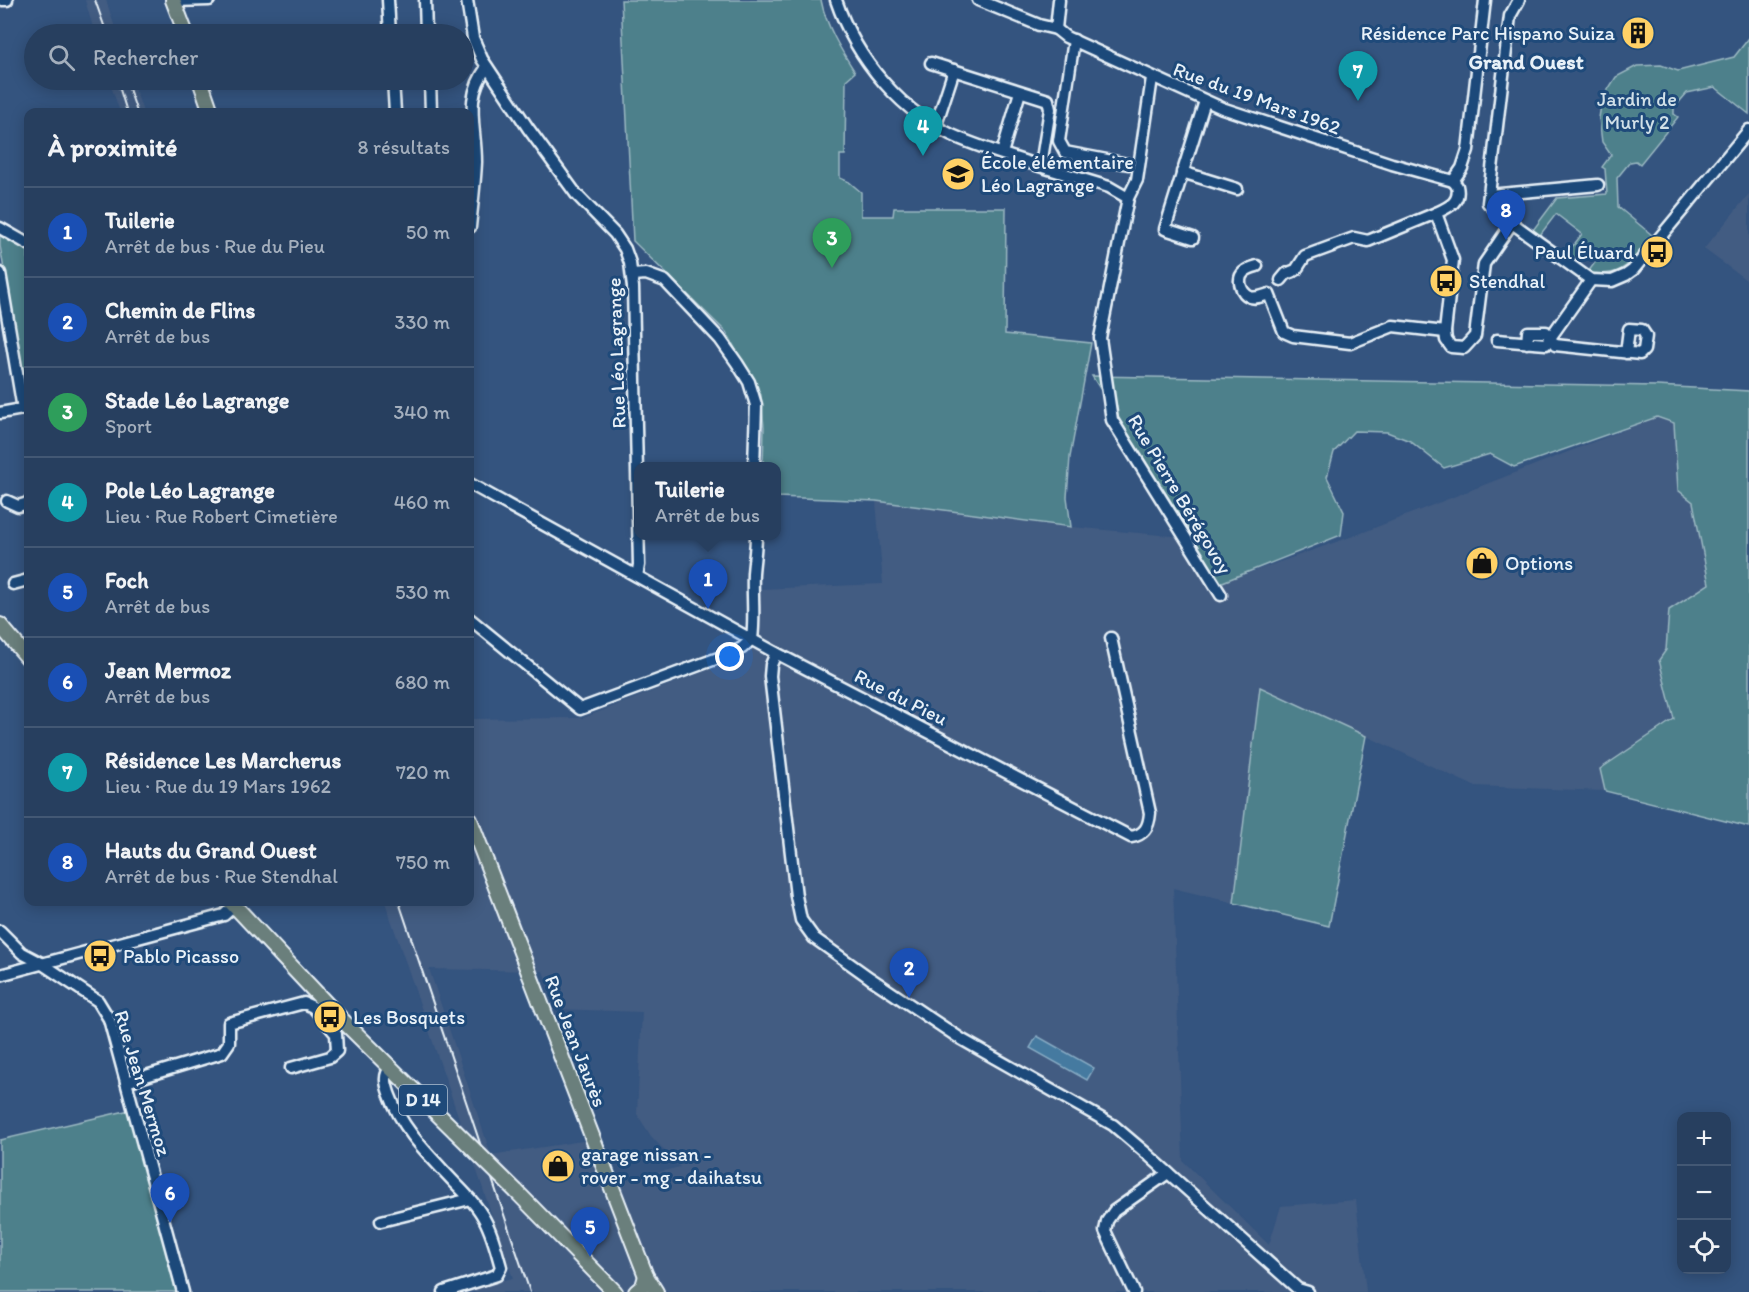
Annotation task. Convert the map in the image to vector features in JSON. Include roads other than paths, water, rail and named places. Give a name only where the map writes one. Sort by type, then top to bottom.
[{"type":"main road","points":[[174,1],[182,24]]},
{"type":"main road","points":[[203,90],[210,108]]},
{"type":"main road","points":[[0,625],[24,653]]},
{"type":"main road","name":"Rue Jean Jaurès","points":[[474,830],[646,1276]]},
{"type":"main road","name":"D 14","points":[[234,906],[335,1013],[615,1292]]},
{"type":"main road","points":[[636,1292],[643,1286],[646,1276]]},
{"type":"main road","points":[[646,1276],[647,1292]]},
{"type":"main road","points":[[646,1276],[656,1292]]},
{"type":"street","points":[[0,0],[7,0]]},
{"type":"street","points":[[174,1],[209,0]]},
{"type":"street","points":[[388,0],[389,24]]},
{"type":"street","points":[[425,0],[426,24]]},
{"type":"street","name":"Rue Léo Lagrange","points":[[467,0],[471,24]]},
{"type":"street","points":[[836,0],[854,41],[867,61],[910,108],[960,138],[1109,187],[1128,198]]},
{"type":"street","name":"Rue du 19 Mars 1962","points":[[978,0],[1039,25],[1056,29],[1152,78],[1205,101],[1284,129],[1453,181]]},
{"type":"street","points":[[1056,29],[1059,0]]},
{"type":"street","points":[[1281,280],[1286,274],[1296,270],[1305,256],[1354,238],[1368,241],[1436,213],[1451,206],[1457,200],[1459,190],[1453,181],[1462,168],[1468,150],[1485,0]]},
{"type":"street","points":[[1519,0],[1510,16],[1488,202],[1512,223],[1591,280],[1612,281],[1626,276],[1633,270],[1749,130]]},
{"type":"street","name":"Rue Léo Lagrange","points":[[474,40],[494,79],[576,194],[615,234],[625,249],[632,275],[638,462]]},
{"type":"street","points":[[1074,40],[1059,141],[1065,152],[1128,164]]},
{"type":"street","points":[[931,63],[1048,100],[1050,103],[1041,165]]},
{"type":"street","points":[[473,108],[472,96],[479,77],[487,67]]},
{"type":"street","points":[[936,125],[954,70]]},
{"type":"street","name":"Rue Pierre Bérégovoy","points":[[1152,78],[1137,180],[1128,198],[1100,338],[1112,420],[1221,595]]},
{"type":"street","points":[[394,90],[395,108]]},
{"type":"street","points":[[430,90],[431,108]]},
{"type":"street","points":[[1002,153],[1020,92]]},
{"type":"street","points":[[1193,238],[1164,229],[1205,101]]},
{"type":"street","points":[[474,129],[476,162],[474,184]]},
{"type":"street","points":[[1182,172],[1237,189]]},
{"type":"street","points":[[1489,195],[1598,185]]},
{"type":"street","points":[[1436,213],[1453,260],[1445,332],[1450,347],[1457,349],[1470,344],[1475,336],[1484,264],[1512,223]]},
{"type":"street","points":[[0,228],[24,242]]},
{"type":"street","points":[[1257,266],[1245,271],[1241,276],[1242,291],[1249,297],[1259,298],[1269,294],[1284,332],[1293,336],[1350,343],[1394,326],[1445,332]]},
{"type":"street","points":[[0,273],[24,399]]},
{"type":"street","points":[[632,275],[646,274],[665,281],[720,339],[737,363],[749,382],[756,405],[754,462]]},
{"type":"street","points":[[1497,340],[1546,344],[1591,280]]},
{"type":"street","points":[[1550,338],[1555,345],[1626,353]]},
{"type":"street","points":[[0,413],[24,409]]},
{"type":"street","name":"Rue du Pieu","points":[[474,486],[776,653],[1131,837],[1138,836],[1146,830],[1150,813],[1111,638]]},
{"type":"street","points":[[7,501],[18,506],[24,504]]},
{"type":"street","name":"Rue Léo Lagrange","points":[[636,576],[639,565],[639,540]]},
{"type":"street","points":[[474,622],[580,709],[729,654],[742,648],[752,639],[756,540]]},
{"type":"street","points":[[13,584],[24,580]]},
{"type":"street","points":[[776,653],[771,665],[770,676],[796,896],[801,920],[809,933],[870,978],[961,1039],[1108,1122],[1134,1142],[1301,1291]]},
{"type":"street","points":[[0,975],[224,915],[231,906]]},
{"type":"street","name":"Rue Jean Mermoz","points":[[0,932],[22,952],[98,1001],[109,1019],[183,1292]]},
{"type":"street","points":[[126,1082],[222,1053],[229,1043],[229,1023],[304,1003],[312,1007],[336,1034],[337,1051],[330,1057],[291,1068]]},
{"type":"street","points":[[391,1068],[386,1076],[386,1084],[400,1118],[418,1145],[482,1214],[493,1238],[501,1268],[497,1275],[444,1292]]},
{"type":"street","points":[[1134,1292],[1105,1231],[1107,1221],[1114,1211],[1168,1173]]},
{"type":"street","points":[[381,1221],[470,1199]]},
{"type":"railway","points":[[95,0],[103,24]]},
{"type":"railway","points":[[120,90],[126,108]]},
{"type":"railway","points":[[129,90],[136,108]]},
{"type":"railway","points":[[400,906],[530,1292]]},
{"type":"place","name":"Résidence Parc Hispano Suiza","points":[[1638,33]]},
{"type":"place","name":"Résidence Les Marcherus","points":[[1358,101]]},
{"type":"place","name":"Pole Léo Lagrange","points":[[923,156]]},
{"type":"place","name":"École élémentaire Léo Lagrange","points":[[958,174]]},
{"type":"place","name":"Hauts du Grand Ouest","points":[[1506,240]]},
{"type":"place","name":"Paul Éluard","points":[[1657,252]]},
{"type":"place","name":"Stade Léo Lagrange","points":[[832,268]]},
{"type":"place","name":"Stendhal","points":[[1446,281]]},
{"type":"place","name":"Options","points":[[1482,563]]},
{"type":"place","name":"Tuilerie","points":[[708,609]]},
{"type":"place","name":"Pablo Picasso","points":[[100,956]]},
{"type":"place","name":"Chemin de Flins","points":[[909,998]]},
{"type":"place","name":"Les Bosquets","points":[[330,1017]]},
{"type":"place","name":"garage nissan - rover - mg - daihatsu","points":[[558,1166]]},
{"type":"place","name":"Jean Mermoz","points":[[170,1223]]},
{"type":"place","name":"Foch","points":[[590,1257]]},
{"type":"district","name":"Grand Ouest","points":[[1526,61]]},
{"type":"park label","name":"Jardin de Murly 2","points":[[1637,110]]}]
